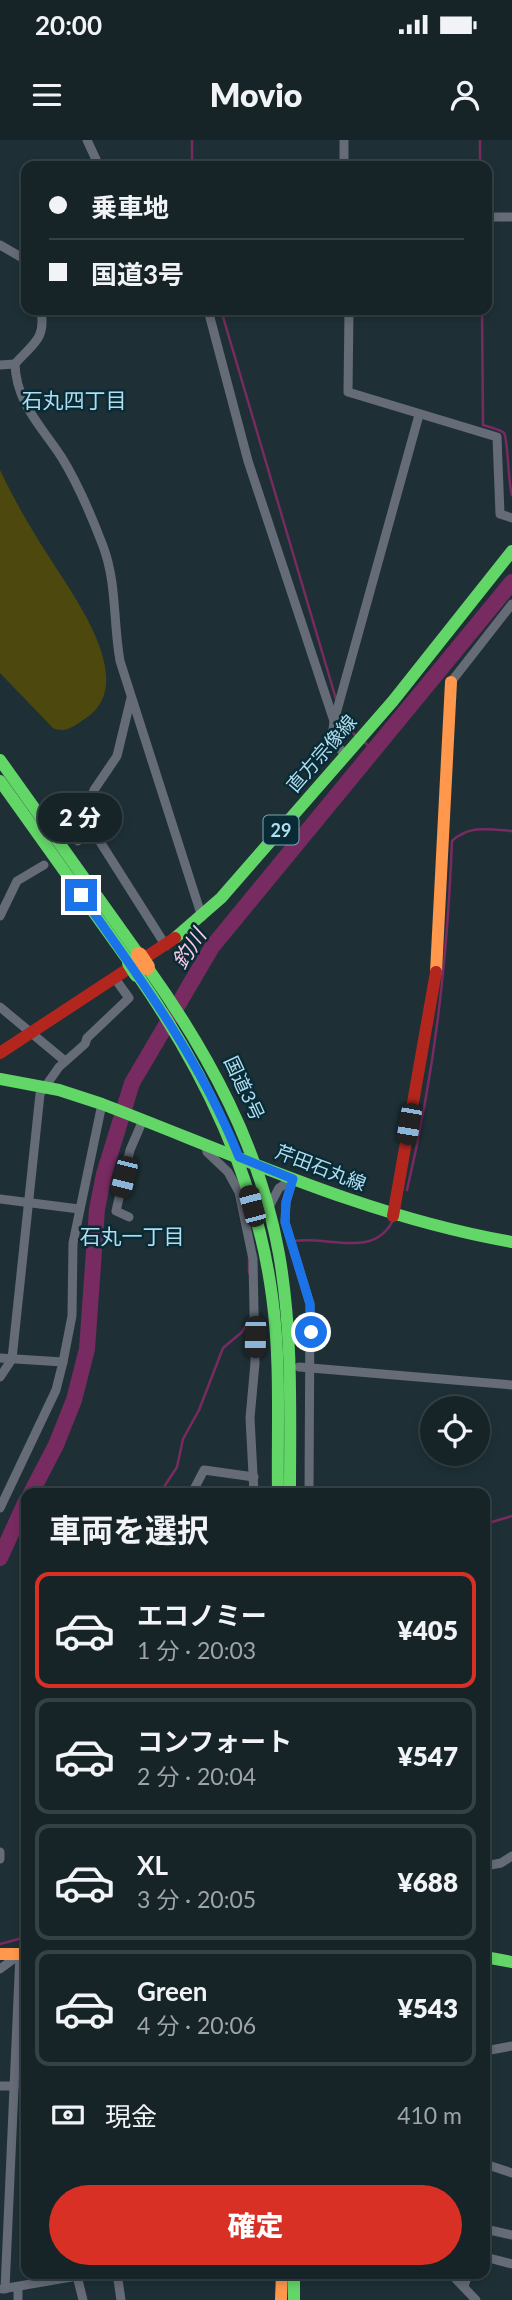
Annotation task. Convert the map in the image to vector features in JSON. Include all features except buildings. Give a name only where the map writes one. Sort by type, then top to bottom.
[{"type":"main road","name":"直方宗像線","points":[[0,1053],[116,980],[166,946],[202,917],[239,879],[345,756],[512,551]]},
{"type":"main road","points":[[393,1216],[438,963],[451,682]]},
{"type":"main road","name":"国道3号","points":[[0,760],[138,965]]},
{"type":"main road","name":"国道3号","points":[[0,781],[162,997],[183,1029],[271,1216],[279,1254],[288,1335],[290,1488]]},
{"type":"main road","name":"芹田石丸線","points":[[0,1079],[43,1087],[104,1105],[393,1216],[450,1232],[512,1242]]},
{"type":"main road","name":"国道3号","points":[[246,1160],[272,1297],[276,1339],[278,1488]]},
{"type":"main road","points":[[490,1958],[512,1962]]},
{"type":"main road","points":[[281,2300],[282,2279]]},
{"type":"main road","points":[[294,2279],[294,2300]]},
{"type":"street","points":[[87,140],[97,161]]},
{"type":"street","points":[[344,140],[344,161]]},
{"type":"street","points":[[492,217],[512,216]]},
{"type":"street","points":[[0,244],[21,257]]},
{"type":"street","points":[[0,365],[15,365],[38,341],[43,327],[42,315]]},
{"type":"street","points":[[209,315],[248,461],[334,721]]},
{"type":"street","points":[[349,315],[348,392],[497,437],[500,514],[512,518]]},
{"type":"street","points":[[15,365],[19,395],[63,461],[103,545],[113,579],[114,629],[120,662],[202,917]]},
{"type":"street","points":[[345,756],[332,739],[334,721],[419,415]]},
{"type":"street","points":[[451,682],[512,604]]},
{"type":"street","points":[[78,841],[81,820],[85,817],[94,790],[117,755],[131,698]]},
{"type":"street","points":[[85,817],[166,946]]},
{"type":"street","points":[[0,916],[17,881],[44,865]]},
{"type":"street","points":[[0,1377],[12,1359],[40,1094],[65,1061],[129,998],[116,980]]},
{"type":"street","points":[[0,1007],[65,1061]]},
{"type":"street","points":[[0,1508],[56,1390],[72,1316],[73,1243],[104,1105]]},
{"type":"street","points":[[129,1217],[116,1211],[130,1150],[142,1120]]},
{"type":"street","points":[[205,1144],[207,1152],[228,1172],[239,1192],[253,1259],[255,1363],[250,1418],[254,1488]]},
{"type":"street","points":[[271,1216],[272,1199],[279,1188],[293,1179]]},
{"type":"street","points":[[293,1179],[286,1202],[285,1222],[310,1304],[304,1367],[309,1488]]},
{"type":"street","points":[[0,1199],[79,1209]]},
{"type":"street","points":[[0,1358],[63,1362]]},
{"type":"street","points":[[255,1363],[270,1366]]},
{"type":"street","points":[[304,1367],[512,1385]]},
{"type":"street","points":[[195,1488],[204,1470],[254,1477]]},
{"type":"street","points":[[0,1852],[0,1859]]},
{"type":"street","points":[[490,1865],[501,1863],[512,1856]]},
{"type":"street","points":[[9,1960],[15,2086],[2,2289],[61,2279]]},
{"type":"street","points":[[490,2050],[512,2046]]},
{"type":"street","points":[[0,2086],[15,2086]]},
{"type":"street","points":[[490,2166],[512,2173]]},
{"type":"street","points":[[490,2230],[512,2235]]},
{"type":"street","points":[[490,2259],[512,2264]]},
{"type":"street","points":[[78,2279],[83,2300]]},
{"type":"street","points":[[118,2279],[121,2300]]},
{"type":"street","points":[[456,2279],[476,2300]]},
{"type":"street","points":[[464,2287],[466,2279]]},
{"type":"street","points":[[18,2287],[19,2300]]},
{"type":"shaded area","points":[[0,470],[25,518],[87,619],[98,641],[104,663],[106,684],[100,703],[86,718],[67,729],[53,728],[0,673]]},
{"type":"waterway","points":[[192,140],[192,161]]},
{"type":"waterway","points":[[480,140],[480,161]]},
{"type":"waterway","points":[[222,315],[336,699]]},
{"type":"waterway","points":[[482,315],[483,425],[504,433],[512,495]]},
{"type":"waterway","name":"釣川","points":[[34,1488],[56,1445],[74,1400],[87,1349],[97,1209],[104,1174],[132,1083],[212,947],[512,582]]},
{"type":"waterway","points":[[340,712],[343,723],[355,735]]},
{"type":"waterway","points":[[363,741],[373,750]]},
{"type":"waterway","points":[[407,1190],[425,1102],[438,1016],[447,930],[452,841],[472,830],[512,831]]},
{"type":"waterway","points":[[294,1241],[362,1243],[384,1233],[392,1222]]},
{"type":"waterway","points":[[249,1252],[249,1273]]},
{"type":"waterway","points":[[163,1488],[177,1467],[183,1439],[199,1410],[223,1348],[242,1332],[251,1317]]},
{"type":"waterway","name":"釣川","points":[[0,1558],[21,1512]]},
{"type":"waterway","points":[[490,1523],[512,1516]]},
{"type":"waterway","points":[[0,1944],[21,1938]]},
{"type":"traffic: fast","points":[[175,938],[221,898],[393,701],[512,551]]},
{"type":"traffic: fast","points":[[0,760],[139,955]]},
{"type":"traffic: fast","points":[[0,781],[130,963]]},
{"type":"traffic: fast","points":[[130,963],[137,974]]},
{"type":"traffic: fast","points":[[147,967],[191,1034],[229,1103],[259,1177],[270,1215],[279,1254],[287,1314],[290,1488]]},
{"type":"traffic: fast","points":[[137,974],[184,1048],[205,1087],[224,1127],[254,1209],[275,1320],[278,1369],[278,1488]]},
{"type":"traffic: fast","points":[[0,1079],[59,1090],[102,1104],[355,1201],[459,1231],[512,1242]]},
{"type":"traffic: fast","points":[[490,1958],[512,1962]]},
{"type":"traffic: fast","points":[[294,2279],[294,2300]]},
{"type":"traffic: slow","points":[[436,972],[451,682]]},
{"type":"traffic: slow","points":[[139,955],[147,967]]},
{"type":"traffic: slow","points":[[0,1954],[21,1954]]},
{"type":"traffic: slow","points":[[281,2300],[282,2279]]},
{"type":"traffic: jam","points":[[0,1053],[175,938]]},
{"type":"traffic: jam","points":[[393,1216],[436,972]]},
{"type":"district","name":"石丸四丁目","points":[[74,399]]},
{"type":"district","name":"石丸一丁目","points":[[132,1235]]},
{"type":"route","points":[[81,895],[180,1035],[223,1118],[239,1157],[293,1179],[286,1202],[285,1222],[296,1268],[310,1304],[311,1332]]}]
